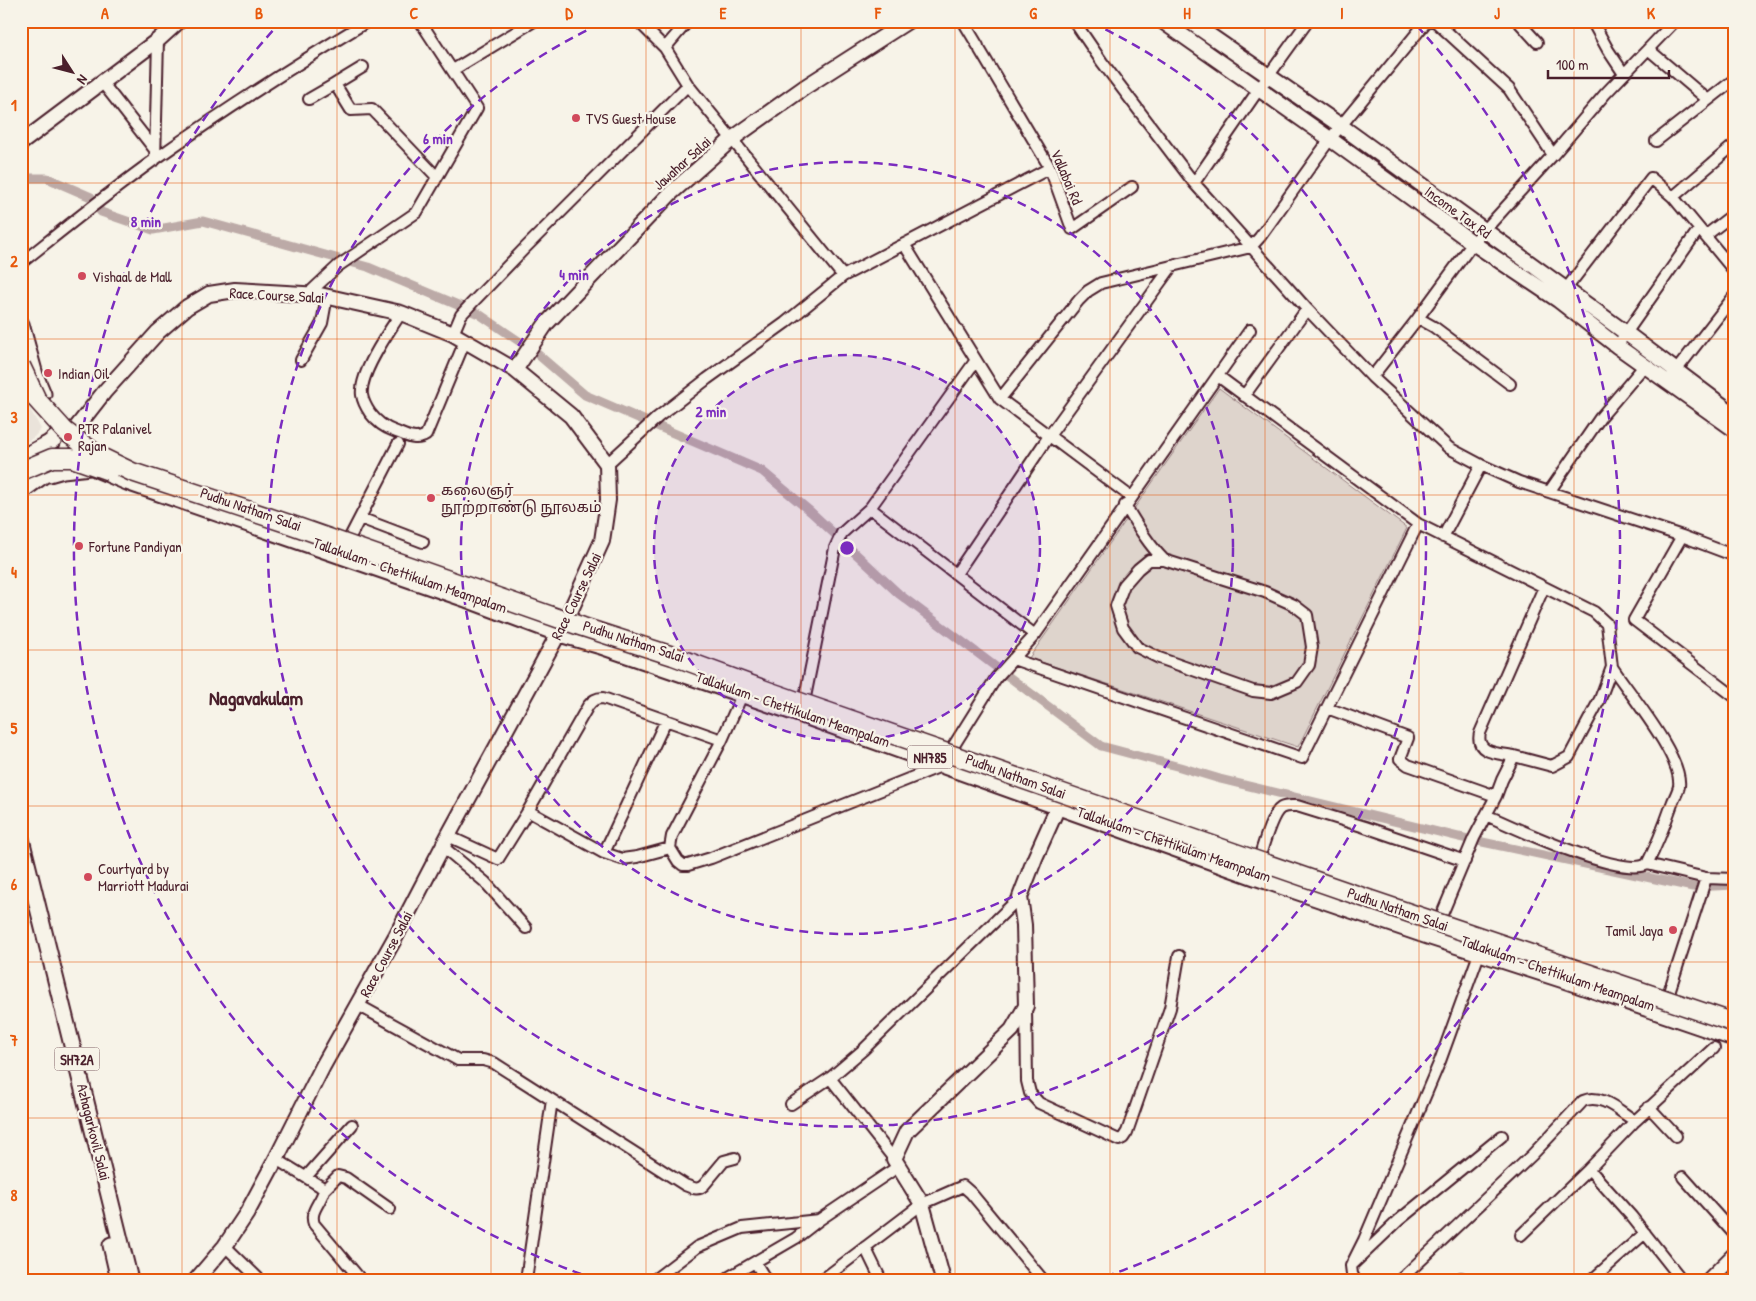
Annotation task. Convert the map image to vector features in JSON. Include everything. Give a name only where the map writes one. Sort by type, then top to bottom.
[{"type":"highway","name":"Tallakulam - Chettikulam Meampalam","points":[[21,366],[36,400],[65,431],[99,456],[132,472],[298,527],[583,627],[674,656],[768,691],[1371,900],[1735,1023]]},
{"type":"highway","name":"Tallakulam - Chettikulam Meampalam","points":[[21,471],[52,458],[72,458],[89,463],[624,650],[805,711],[1255,873],[1520,959],[1735,1033]]},
{"type":"main road","name":"Jawahar Salai","points":[[515,370],[546,324],[671,193],[732,140],[804,87],[908,21]]},
{"type":"main road","name":"Income Tax Rd","points":[[1162,21],[1330,139],[1473,243],[1626,333],[1672,377],[1735,430]]},
{"type":"main road","name":"Income Tax Rd","points":[[1189,21],[1341,126],[1484,232],[1562,294],[1617,346],[1735,415]]},
{"type":"main road","points":[[21,143],[158,40],[172,23]]},
{"type":"main road","name":"Race Course Salai","points":[[21,492],[45,475],[65,456],[71,435],[105,391],[158,332],[187,307],[209,294],[235,290],[327,296],[401,313],[453,334],[515,370],[571,416],[607,464],[608,500],[602,541],[568,616],[358,1005],[323,1066],[247,1212],[225,1246],[196,1280]]},
{"type":"main road","points":[[21,324],[35,375],[44,396],[71,435],[21,458]]},
{"type":"main road","name":"Pudhu Natham Salai","points":[[71,435],[82,462],[128,483],[467,600],[558,634],[600,646],[800,715],[1253,878],[1735,1039]]},
{"type":"main road","name":"Pudhu Natham Salai","points":[[71,435],[133,466],[233,502],[349,539],[760,683],[1066,787],[1362,892],[1735,1015]]},
{"type":"main road","points":[[45,475],[63,470],[90,467]]},
{"type":"main road","points":[[943,1280],[922,1204],[896,1162],[907,1131],[1012,1030],[1026,1006],[1024,925],[1020,897],[1066,787]]},
{"type":"main road","name":"Azhagarkovil Salai","points":[[21,839],[119,1280]]},
{"type":"main road","name":"Azhagarkovil Salai","points":[[21,880],[48,966],[130,1280]]},
{"type":"main road","points":[[1709,1280],[1735,1254]]},
{"type":"street","points":[[21,263],[155,155],[290,68],[368,21]]},
{"type":"street","points":[[306,294],[338,266],[417,212],[477,108],[420,21]]},
{"type":"street","points":[[453,70],[534,21]]},
{"type":"street","points":[[638,21],[665,48],[688,85],[843,276]]},
{"type":"street","points":[[665,48],[688,21]]},
{"type":"street","name":"Vallabai Rd","points":[[963,21],[1050,168],[1072,228],[1132,187]]},
{"type":"street","points":[[1074,21],[1102,62],[1194,183],[1250,247],[1372,376],[1449,448],[1519,482],[1731,554],[1735,541]]},
{"type":"street","points":[[1194,183],[1308,21]]},
{"type":"street","points":[[1000,400],[1079,300],[1088,291],[1101,283],[1250,247],[1260,237],[1330,139],[1428,21]]},
{"type":"street","points":[[1435,21],[1509,89],[1553,155]]},
{"type":"street","points":[[1518,21],[1537,42]]},
{"type":"street","points":[[1592,21],[1624,74]]},
{"type":"street","points":[[1372,376],[1418,318],[1473,243],[1553,155],[1605,94],[1676,21]]},
{"type":"street","points":[[155,155],[158,40]]},
{"type":"street","points":[[1648,49],[1708,100]]},
{"type":"street","points":[[308,99],[363,67]]},
{"type":"street","points":[[1656,141],[1735,79]]},
{"type":"street","points":[[102,81],[155,155]]},
{"type":"street","points":[[335,84],[351,110],[372,109],[437,177]]},
{"type":"street","points":[[453,334],[461,315],[472,303],[688,85]]},
{"type":"street","points":[[1673,197],[1735,144]]},
{"type":"street","points":[[607,464],[648,425],[707,379],[785,324],[843,276],[1050,168]]},
{"type":"street","points":[[1562,294],[1651,178],[1673,197],[1735,272]]},
{"type":"street","points":[[1617,346],[1702,232],[1735,213]]},
{"type":"street","points":[[904,244],[1000,400],[1049,436],[1128,501],[1139,529],[1154,550],[1164,560],[1265,592],[1294,605],[1307,616],[1312,646],[1308,665],[1297,682],[1271,693],[1253,691],[1159,658],[1137,647],[1123,628],[1116,606],[1124,585],[1138,569],[1149,560],[1164,560]]},
{"type":"street","points":[[956,574],[1049,436],[1172,266]]},
{"type":"street","points":[[1672,377],[1735,295]]},
{"type":"street","points":[[301,360],[322,323],[327,296]]},
{"type":"street","points":[[1244,396],[1307,309]]},
{"type":"street","points":[[401,313],[384,340],[363,382],[362,395],[365,406],[376,422],[388,429],[414,439],[426,435],[465,342]]},
{"type":"street","points":[[1418,318],[1434,327],[1510,384]]},
{"type":"street","points":[[742,696],[722,740],[672,836],[670,848],[678,861],[683,865],[711,858],[941,766],[996,678],[1035,635],[1250,330]]},
{"type":"street","points":[[800,715],[806,698],[835,548],[842,533],[870,508],[976,360]]},
{"type":"street","points":[[1549,492],[1600,418],[1645,364]]},
{"type":"street","points":[[1218,376],[1418,524],[1443,538],[1544,587],[1594,612],[1607,624],[1612,667],[1600,699],[1568,757],[1552,766],[1484,750],[1479,745],[1478,740],[1544,587]]},
{"type":"street","points":[[349,539],[398,444]]},
{"type":"street","points":[[1443,538],[1481,465]]},
{"type":"street","points":[[870,508],[1035,635]]},
{"type":"street","points":[[360,518],[423,542]]},
{"type":"street","points":[[1014,659],[1302,758],[1418,524]]},
{"type":"street","points":[[1682,536],[1634,620],[1735,697]]},
{"type":"street","points":[[1486,815],[1574,852],[1596,859],[1632,867],[1641,867],[1646,864],[1669,814],[1679,786],[1678,776],[1676,765],[1669,750],[1612,667]]},
{"type":"street","points":[[445,841],[498,859],[592,700],[603,698],[722,740]]},
{"type":"street","points":[[1327,708],[1408,738],[1400,759],[1408,764],[1496,796]]},
{"type":"street","points":[[604,853],[666,720]]},
{"type":"street","points":[[1432,938],[1473,841],[1514,756]]},
{"type":"street","points":[[1253,878],[1275,815],[1280,808],[1288,806],[1297,806],[1465,862]]},
{"type":"street","points":[[528,811],[604,853],[622,859],[629,859],[670,848]]},
{"type":"street","points":[[445,841],[526,928]]},
{"type":"street","points":[[1646,864],[1704,884],[1735,879]]},
{"type":"street","points":[[1669,992],[1704,884]]},
{"type":"street","points":[[791,1104],[830,1078],[864,1050],[1020,897]]},
{"type":"street","points":[[1355,1280],[1351,1266],[1364,1240],[1440,1061],[1480,954]]},
{"type":"street","points":[[1026,1006],[1026,1081],[1030,1093],[1039,1103],[1119,1140],[1127,1132],[1170,1008],[1179,956]]},
{"type":"street","points":[[358,1005],[458,1060],[484,1060],[494,1063],[685,1185],[701,1188],[724,1161],[735,1158]]},
{"type":"street","points":[[1521,1236],[1635,1121],[1714,1048]]},
{"type":"street","points":[[728,1280],[729,1277],[796,1238],[896,1162],[830,1078]]},
{"type":"street","points":[[1400,1280],[1532,1155],[1583,1101],[1590,1098],[1600,1099],[1635,1121]]},
{"type":"street","points":[[526,1280],[552,1100]]},
{"type":"street","points":[[1650,1107],[1676,1136]]},
{"type":"street","points":[[306,1177],[352,1125]]},
{"type":"street","points":[[1351,1266],[1399,1220],[1502,1136]]},
{"type":"street","points":[[276,1159],[324,1190]]},
{"type":"street","points":[[1589,1169],[1682,1280]]},
{"type":"street","points":[[361,1280],[314,1224],[312,1213],[323,1196],[324,1190],[338,1176],[346,1178],[390,1209]]},
{"type":"street","points":[[1683,1177],[1735,1234]]},
{"type":"street","points":[[822,1280],[922,1204],[960,1186],[966,1188],[1043,1280]]},
{"type":"street","points":[[654,1280],[697,1247],[742,1228],[820,1220]]},
{"type":"street","points":[[1592,1280],[1645,1234]]},
{"type":"street","points":[[225,1246],[260,1280]]},
{"type":"street","points":[[865,1247],[881,1280]]},
{"type":"street","points":[[755,1262],[766,1280]]},
{"type":"street","points":[[1457,1280],[1461,1278],[1466,1280]]},
{"type":"shaded area","points":[[1219,388],[1407,528],[1298,747],[1029,658]]},
{"type":"shaded area","points":[[21,393],[41,429],[34,437],[21,446]]},
{"type":"waterway","points":[[21,178],[47,178],[91,197],[101,212],[153,230],[203,221],[368,267],[479,314],[535,352],[585,395],[762,471],[811,512],[899,594],[1101,746],[1220,779],[1459,837],[1693,887],[1735,885]]},
{"type":"place","name":"TVS Guest House","points":[[576,118]]},
{"type":"place","name":"Vishaal de Mall","points":[[82,276]]},
{"type":"place","name":"Indian Oil","points":[[48,373]]},
{"type":"place","name":"PTR Palanivel Rajan","points":[[68,437]]},
{"type":"place","name":"கலைஞர் நூற்றாண்டு நூலகம்","points":[[431,498]]},
{"type":"place","name":"Fortune Pandiyan","points":[[79,546]]},
{"type":"place","name":"Courtyard by Marriott Madurai","points":[[88,877]]},
{"type":"place","name":"Tamil Jaya","points":[[1673,930]]},
{"type":"district","name":"Nagavakulam","points":[[256,697]]}]
